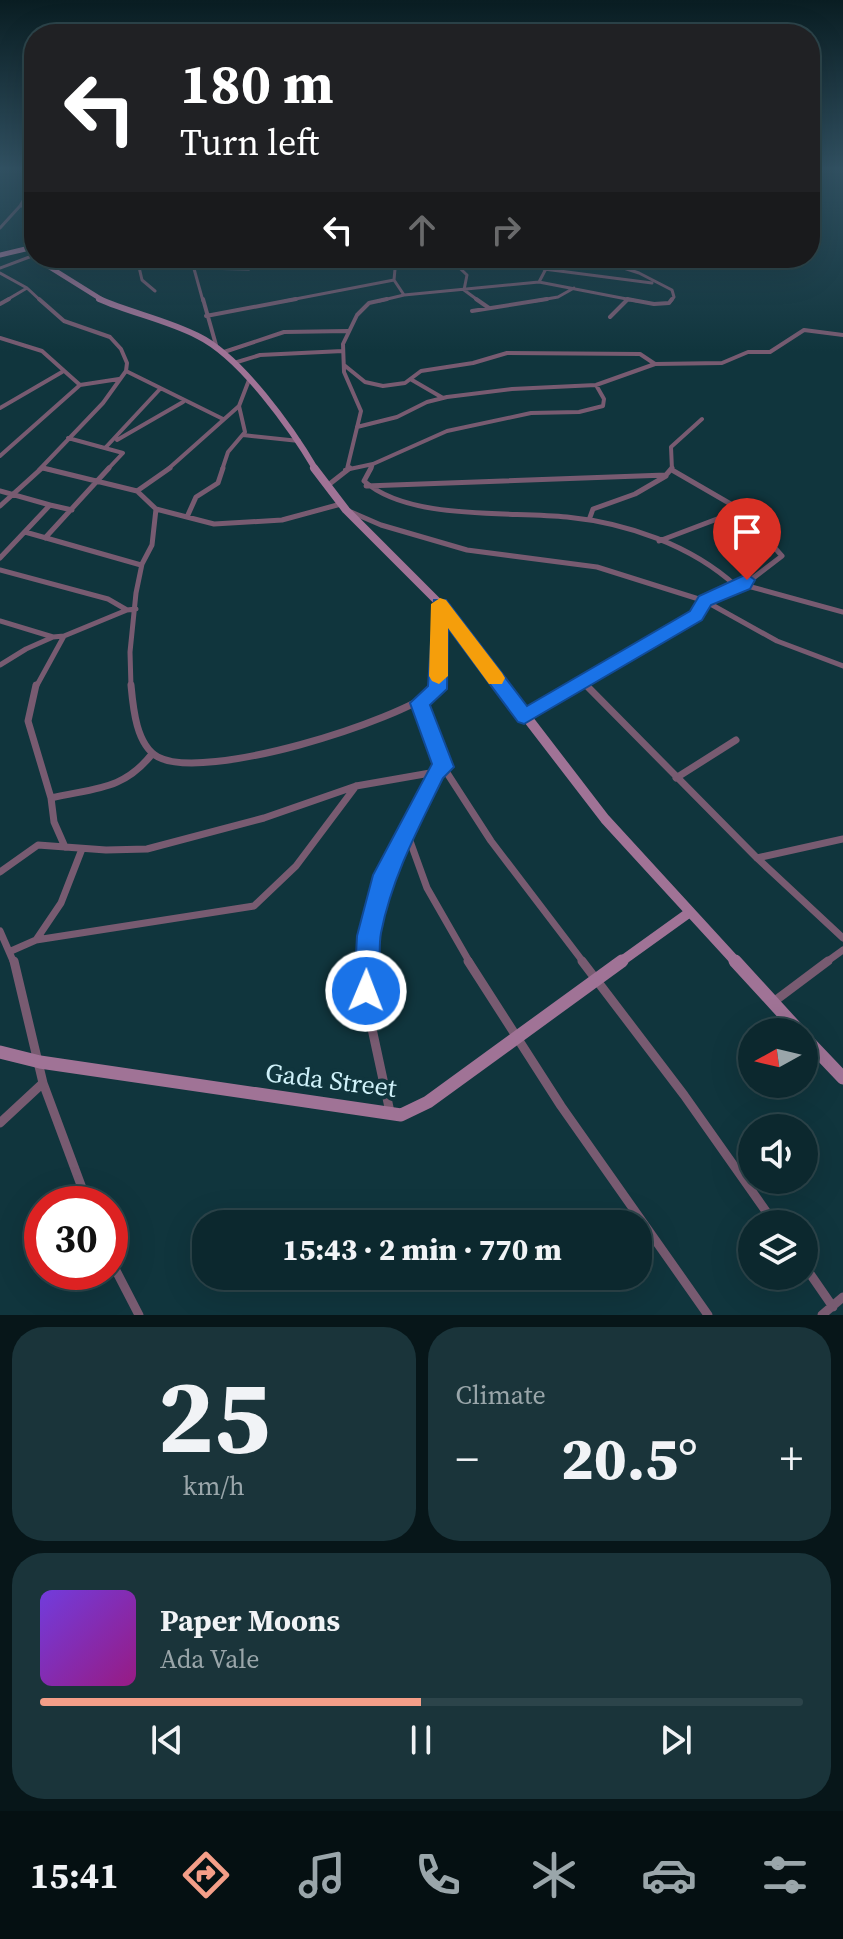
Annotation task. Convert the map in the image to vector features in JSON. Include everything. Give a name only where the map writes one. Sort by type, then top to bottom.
[{"type":"street","points":[[0,254],[24,250]]},
{"type":"street","points":[[0,506],[42,468],[103,403],[126,371],[124,355],[114,341],[100,332],[58,318],[27,288],[0,270],[24,258]]},
{"type":"street","points":[[55,268],[97,298],[216,345],[224,352],[299,441],[344,507],[440,604],[605,819],[786,1018]]},
{"type":"street","points":[[139,268],[142,280],[155,291]]},
{"type":"street","points":[[194,268],[216,345]]},
{"type":"street","points":[[226,268],[249,269]]},
{"type":"street","points":[[396,268],[396,288],[404,295]]},
{"type":"street","points":[[462,268],[468,280],[464,290]]},
{"type":"street","points":[[347,469],[360,407],[344,372],[343,351],[348,331],[364,307],[389,297],[539,282],[654,304],[669,303],[674,297],[672,290],[624,268]]},
{"type":"street","points":[[539,282],[544,269],[656,283]]},
{"type":"street","points":[[206,316],[394,280]]},
{"type":"street","points":[[0,304],[27,288]]},
{"type":"street","points":[[389,297],[396,288]]},
{"type":"street","points":[[472,311],[558,297],[574,288]]},
{"type":"street","points":[[464,290],[489,308]]},
{"type":"street","points":[[610,317],[628,299]]},
{"type":"street","points":[[224,352],[258,337],[285,330],[348,331]]},
{"type":"street","points":[[357,427],[397,417],[427,402],[443,398],[497,390],[596,385],[655,364],[729,361],[748,352],[774,351],[804,330],[843,335]]},
{"type":"street","points":[[1,337],[48,355],[62,372],[80,385]]},
{"type":"street","points":[[234,363],[260,355],[343,351]]},
{"type":"street","points":[[344,365],[357,377],[372,384],[396,385],[412,380],[421,371],[515,352],[640,354],[655,364]]},
{"type":"street","points":[[126,371],[183,402],[223,419]]},
{"type":"street","points":[[0,408],[62,372]]},
{"type":"street","points":[[0,456],[80,385],[119,379]]},
{"type":"street","points":[[137,491],[178,463],[239,406],[249,380]]},
{"type":"street","points":[[412,380],[443,398]]},
{"type":"street","points":[[327,486],[347,469],[373,464],[460,427],[531,413],[579,412],[597,408],[605,403],[596,385]]},
{"type":"street","points":[[115,441],[160,389]]},
{"type":"street","points":[[106,447],[183,402]]},
{"type":"street","points":[[187,517],[196,497],[218,483],[228,452],[246,429],[239,406]]},
{"type":"street","points":[[672,470],[671,447],[702,419]]},
{"type":"street","points":[[243,435],[299,441]]},
{"type":"street","points":[[45,538],[123,453],[68,438]]},
{"type":"street","points":[[373,464],[364,481],[366,486],[383,497],[445,508],[589,520],[659,541],[699,559],[736,586]]},
{"type":"street","points":[[42,468],[137,491],[156,509],[225,524],[273,521],[344,507],[381,525],[467,550],[587,565],[705,601],[777,641],[843,666]]},
{"type":"street","points":[[589,520],[593,509],[635,494],[672,470]]},
{"type":"street","points":[[672,470],[741,510],[782,556],[744,585]]},
{"type":"street","points":[[366,486],[666,475]]},
{"type":"street","points":[[0,491],[72,510]]},
{"type":"street","points":[[0,558],[50,505]]},
{"type":"street","points":[[156,509],[152,547],[141,565],[130,640],[131,687],[141,732],[152,754],[165,761],[193,765],[236,762],[420,703],[437,689],[440,604]]},
{"type":"street","points":[[659,541],[741,510]]},
{"type":"street","points":[[25,532],[141,565]]},
{"type":"street","points":[[0,570],[100,597],[127,610]]},
{"type":"street","points":[[524,717],[696,616],[705,601],[736,586],[744,585],[843,612]]},
{"type":"street","points":[[0,621],[53,637],[64,636],[136,609]]},
{"type":"street","points":[[64,636],[36,685],[29,708],[29,733],[51,798],[56,829],[65,847]]},
{"type":"street","points":[[0,665],[53,637]]},
{"type":"street","points":[[584,683],[757,858],[843,938]]},
{"type":"street","points":[[420,703],[440,770],[500,854],[684,1095],[765,1210]]},
{"type":"street","points":[[676,778],[736,740]]},
{"type":"street","points":[[51,798],[106,788],[125,781],[139,773],[152,754]]},
{"type":"street","points":[[0,872],[38,845],[133,850],[180,842],[264,818],[356,786],[440,770]]},
{"type":"street","points":[[391,1116],[377,1065],[369,1015],[366,956],[377,898],[406,830],[440,770]]},
{"type":"street","points":[[11,951],[36,940],[254,906],[267,897],[287,874],[356,786]]},
{"type":"street","points":[[406,830],[425,889],[514,1037],[708,1315]]},
{"type":"street","points":[[757,858],[843,839]]},
{"type":"street","points":[[36,940],[61,903],[82,849]]},
{"type":"street","name":"Gada Street","points":[[0,1052],[40,1062],[391,1116],[417,1109],[690,912]]},
{"type":"street","points":[[0,931],[11,951],[43,1083],[81,1186]]},
{"type":"street","points":[[772,1003],[843,950]]},
{"type":"street","points":[[818,1052],[843,1078]]},
{"type":"street","points":[[0,1123],[43,1083]]},
{"type":"street","points":[[818,1285],[833,1307]]},
{"type":"street","points":[[126,1290],[139,1315]]},
{"type":"street","points":[[822,1315],[843,1297]]},
{"type":"slow traffic","points":[[439,676],[440,604],[496,678]]},
{"type":"route","points":[[366,991],[369,936],[384,875],[436,772],[443,767],[420,703],[435,694],[439,681],[440,604],[524,717],[696,616],[705,601],[714,595],[744,585],[747,580]]}]
